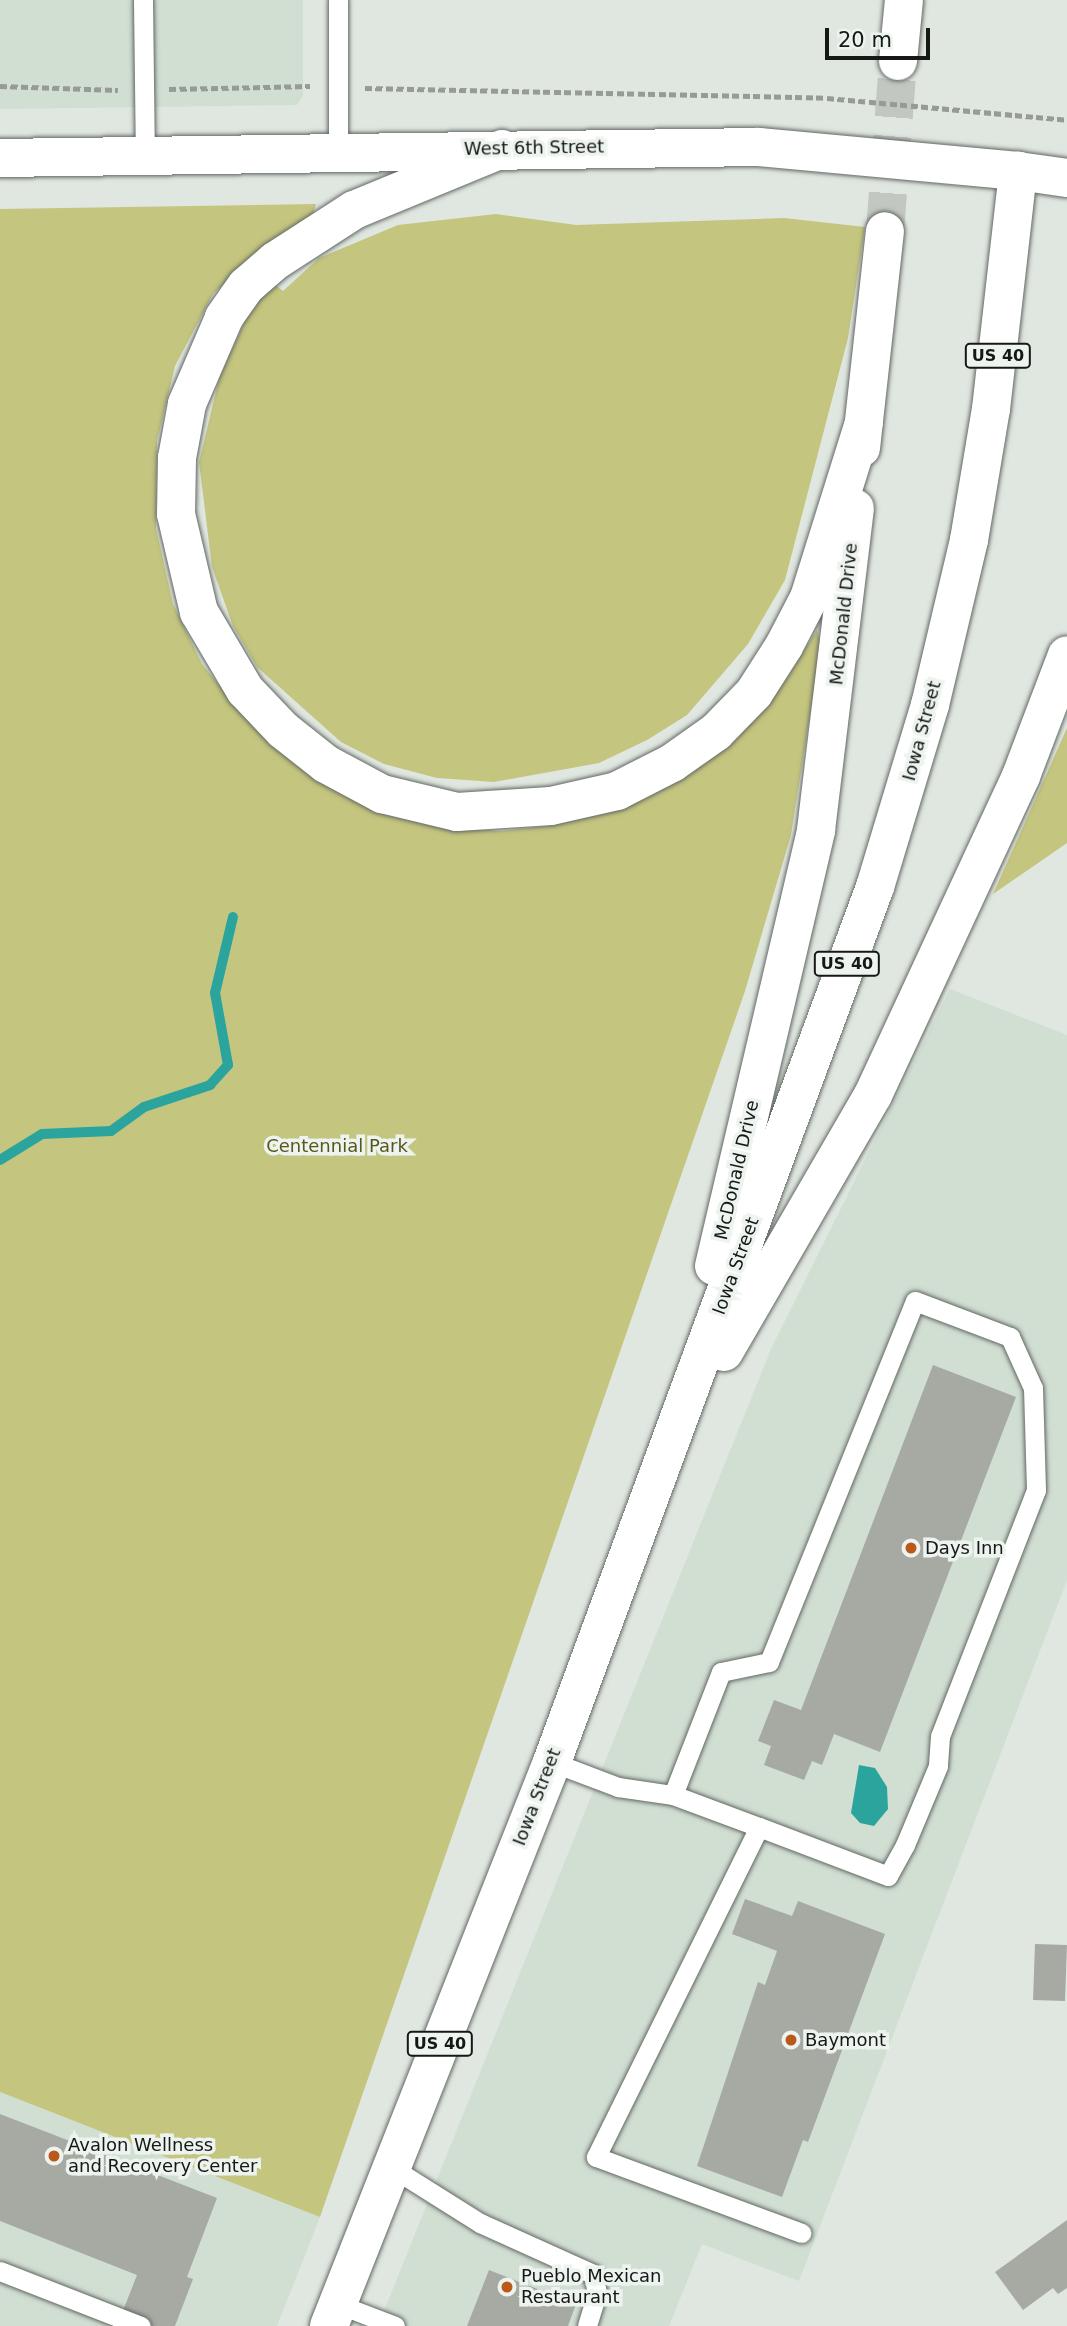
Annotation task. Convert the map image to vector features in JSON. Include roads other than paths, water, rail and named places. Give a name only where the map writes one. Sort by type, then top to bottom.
[{"type":"main road","points":[[898,61],[904,0]]},
{"type":"main road","name":"West 6th Street","points":[[0,158],[759,147],[1067,178]]},
{"type":"main road","points":[[502,149],[354,210],[275,261],[246,286],[224,318],[187,404],[177,458],[176,514],[200,612],[245,690],[283,730],[326,764],[406,802],[468,811],[551,806],[604,794],[672,763],[745,703],[784,646],[809,598],[864,423]]},
{"type":"main road","name":"Iowa Street","points":[[333,2315],[552,1762],[673,1442],[875,887],[930,705],[991,409],[1018,171]]},
{"type":"main road","name":"McDonald Drive","points":[[673,1442],[816,830],[831,737],[885,231]]},
{"type":"main road","points":[[673,1442],[873,1095],[1021,776],[1067,655]]},
{"type":"lane","points":[[143,0],[145,157]]},
{"type":"lane","points":[[338,0],[338,153]]},
{"type":"lane","points":[[552,1762],[618,1787],[673,1794],[888,1876],[905,1845],[938,1766],[940,1736],[1036,1490],[1033,1388],[1010,1337],[915,1301],[769,1662],[721,1672],[673,1794]]},
{"type":"lane","points":[[759,1827],[596,2157],[801,2233]]},
{"type":"lane","points":[[391,2168],[480,2223],[593,2274],[597,2293],[587,2326]]},
{"type":"lane","points":[[0,2271],[141,2326]]},
{"type":"lane","points":[[333,2315],[392,2325]]},
{"type":"water","points":[[859,1765],[875,1768],[887,1787],[888,1809],[874,1826],[860,1823],[851,1813]]},
{"type":"waterway","points":[[0,1160],[42,1134],[111,1131],[144,1107],[210,1085],[228,1065],[215,993],[233,917]]},
{"type":"tunnel","points":[[885,231],[898,61]]},
{"type":"place","name":"Days Inn","points":[[911,1548]]},
{"type":"place","name":"Baymont","points":[[791,2040]]},
{"type":"place","name":"Avalon Wellness and Recovery Center","points":[[54,2156]]},
{"type":"place","name":"Pueblo Mexican Restaurant","points":[[507,2287]]},
{"type":"park label","name":"Centennial Park","points":[[337,1146]]}]
